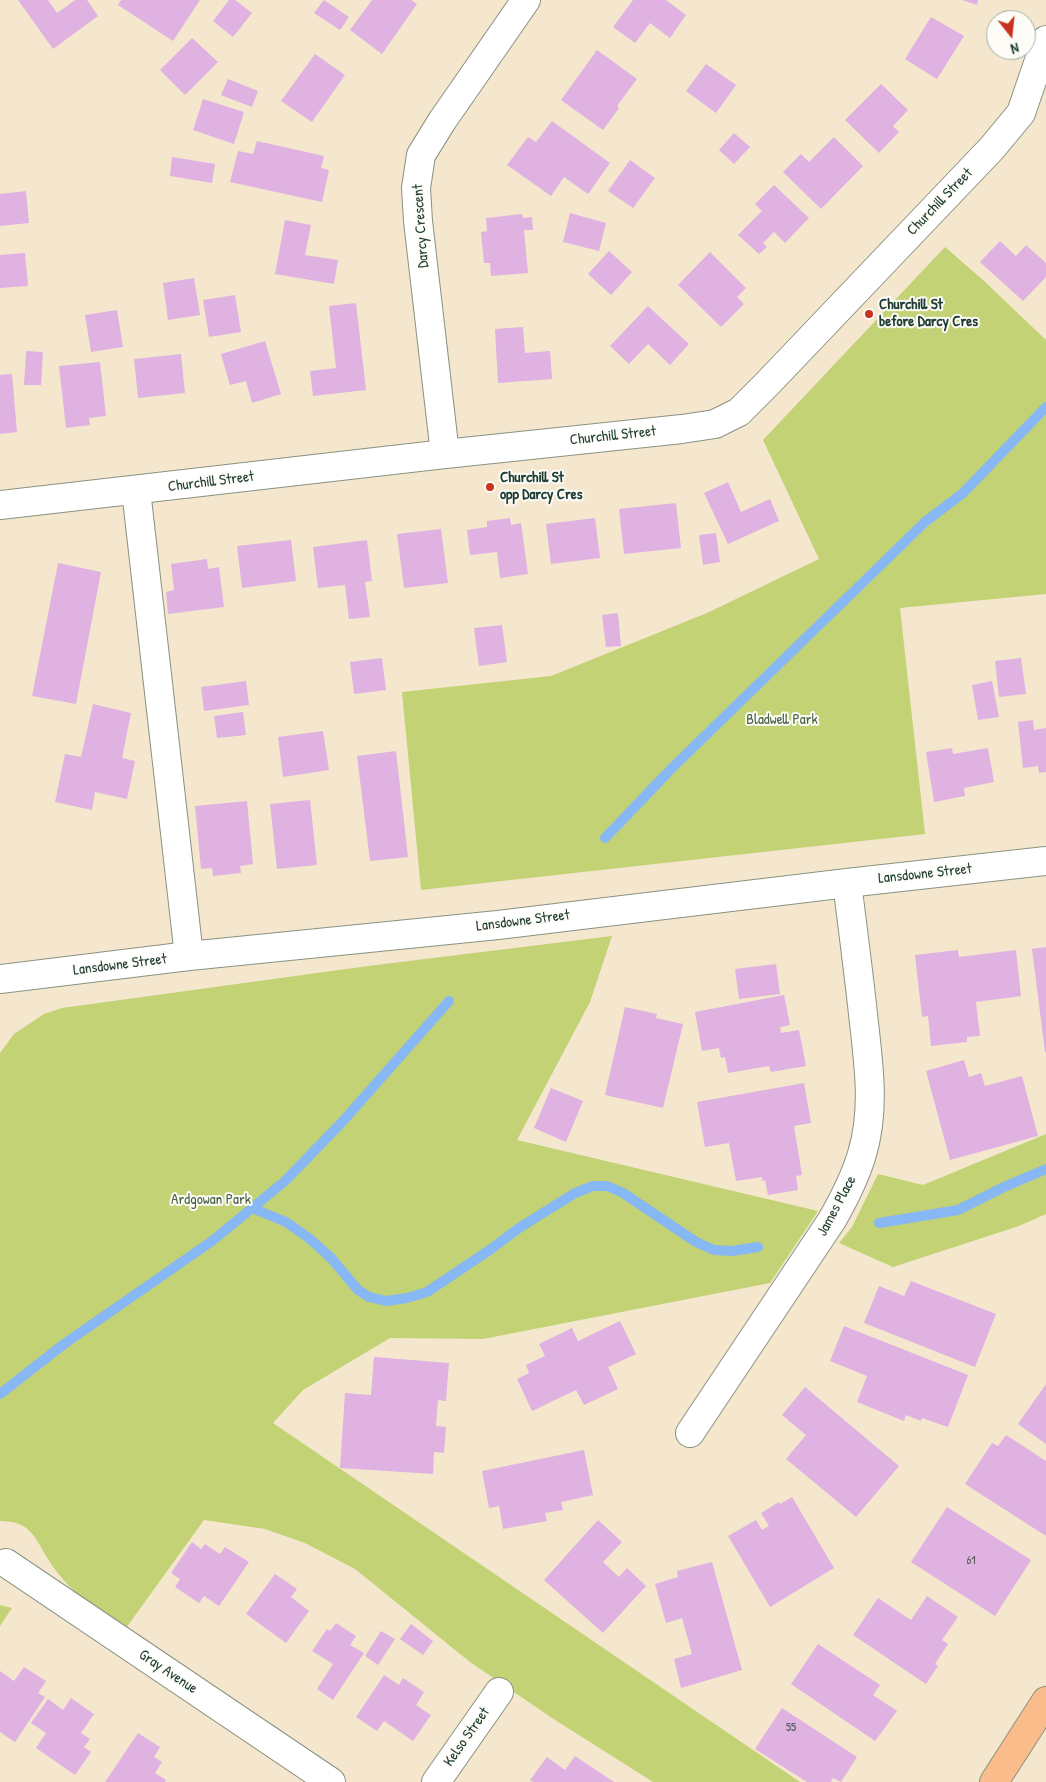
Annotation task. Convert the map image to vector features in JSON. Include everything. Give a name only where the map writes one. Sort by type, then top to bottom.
[{"type":"main road","points":[[994,1782],[1046,1701]]},
{"type":"street","name":"Darcy Crescent","points":[[445,454],[418,221],[416,188],[421,155],[442,121],[526,0]]},
{"type":"street","name":"Churchill Street","points":[[0,505],[715,424],[739,412],[992,148],[1021,113],[1046,40]]},
{"type":"street","points":[[136,490],[189,956]]},
{"type":"street","name":"Lansdowne Street","points":[[0,980],[189,956],[498,925],[1046,861]]},
{"type":"street","name":"James Place","points":[[690,1433],[832,1220],[850,1188],[862,1154],[868,1123],[870,1095],[862,1006],[847,883]]},
{"type":"street","name":"Gray Avenue","points":[[6,1563],[331,1782]]},
{"type":"street","name":"Kelso Street","points":[[436,1782],[499,1692]]},
{"type":"green space","name":"Bladwell Park","points":[[945,247],[1046,340],[1046,594],[900,608],[925,834],[421,890],[402,692],[551,676],[707,613],[819,559],[763,440]]},
{"type":"green space","name":"Ardgowan Park","points":[[612,936],[590,1002],[517,1140],[818,1211],[770,1283],[483,1339],[390,1338],[303,1390],[273,1423],[800,1782],[653,1782],[552,1718],[470,1662],[355,1569],[305,1543],[265,1529],[204,1520],[126,1628],[75,1592],[54,1568],[30,1531],[18,1524],[0,1521],[0,1053],[14,1034],[44,1014],[62,1008],[368,966]]},
{"type":"green space","points":[[1046,1134],[1046,1214],[1019,1226],[893,1267],[839,1243],[852,1227],[878,1174],[923,1185]]},
{"type":"green space","points":[[0,1605],[12,1608],[0,1626]]},
{"type":"building","points":[[18,0],[48,0],[57,13],[75,0],[87,0],[98,16],[53,49]]},
{"type":"building","points":[[121,0],[200,0],[173,41],[118,5]]},
{"type":"building","points":[[229,0],[235,0],[252,13],[233,37],[213,21]]},
{"type":"building","points":[[324,0],[349,17],[340,30],[314,13]]},
{"type":"building","points":[[372,0],[411,0],[417,4],[382,54],[350,30]]},
{"type":"building","points":[[633,0],[666,0],[686,15],[670,38],[650,23],[635,43],[613,27]]},
{"type":"building","points":[[962,0],[978,0],[977,5]]},
{"type":"building","points":[[931,17],[964,36],[937,79],[905,59]]},
{"type":"building","points":[[192,38],[218,62],[185,95],[160,70]]},
{"type":"building","points":[[597,50],[637,79],[617,106],[619,108],[603,130],[561,100]]},
{"type":"building","points":[[315,54],[345,75],[312,122],[281,101]]},
{"type":"building","points":[[706,64],[736,85],[716,113],[686,91]]},
{"type":"building","points":[[228,79],[258,91],[252,107],[221,95]]},
{"type":"building","points":[[881,84],[908,110],[893,126],[899,132],[879,153],[845,120]]},
{"type":"building","points":[[203,99],[244,112],[234,144],[193,130]]},
{"type":"building","points":[[552,121],[610,163],[588,194],[564,177],[551,196],[507,165],[528,137],[536,142]]},
{"type":"building","points":[[734,133],[750,147],[734,164],[719,150]]},
{"type":"building","points":[[834,137],[863,166],[821,209],[783,172],[801,154],[809,162]]},
{"type":"building","points":[[257,141],[324,156],[321,168],[329,170],[322,202],[230,182],[238,151],[253,154]]},
{"type":"building","points":[[172,157],[215,164],[212,183],[170,176]]},
{"type":"building","points":[[630,160],[655,178],[633,208],[608,191]]},
{"type":"building","points":[[774,185],[809,218],[785,243],[774,232],[763,243],[767,247],[759,254],[738,235],[762,211],[755,204]]},
{"type":"building","points":[[26,191],[29,223],[0,226],[0,194]]},
{"type":"building","points":[[570,213],[606,223],[599,251],[563,242]]},
{"type":"building","points":[[522,214],[523,218],[532,217],[533,230],[524,230],[528,273],[491,276],[490,263],[484,263],[481,232],[487,231],[486,218]]},
{"type":"building","points":[[285,220],[311,225],[305,255],[338,260],[334,284],[275,274]]},
{"type":"building","points":[[1000,241],[1016,256],[1026,245],[1046,263],[1046,277],[1023,301],[980,262]]},
{"type":"building","points":[[609,251],[632,272],[611,295],[588,274]]},
{"type":"building","points":[[710,252],[746,288],[737,297],[744,304],[721,327],[678,285]]},
{"type":"building","points":[[25,253],[28,286],[0,288],[0,255]]},
{"type":"building","points":[[194,278],[200,315],[168,320],[163,283]]},
{"type":"building","points":[[235,295],[241,332],[209,337],[203,300]]},
{"type":"building","points":[[356,303],[366,390],[313,396],[310,371],[336,368],[329,306]]},
{"type":"building","points":[[648,306],[689,344],[670,365],[648,344],[629,364],[610,346]]},
{"type":"building","points":[[117,310],[123,347],[91,352],[85,315]]},
{"type":"building","points":[[523,327],[525,353],[550,351],[552,379],[498,383],[495,329]]},
{"type":"building","points":[[265,341],[281,394],[252,403],[246,381],[230,385],[221,354]]},
{"type":"building","points":[[26,351],[43,352],[41,385],[24,385]]},
{"type":"building","points":[[181,354],[185,393],[138,398],[134,359]]},
{"type":"building","points":[[100,362],[106,416],[89,418],[90,425],[66,428],[59,366]]},
{"type":"building","points":[[12,374],[17,432],[0,434],[0,375]]},
{"type":"building","points":[[728,482],[741,512],[770,499],[779,521],[728,544],[704,493]]},
{"type":"building","points":[[676,503],[681,548],[624,554],[619,509]]},
{"type":"building","points":[[510,518],[511,525],[521,523],[528,574],[500,578],[497,552],[470,555],[467,530],[487,527],[487,521]]},
{"type":"building","points":[[595,518],[600,558],[551,564],[546,524]]},
{"type":"building","points":[[441,529],[448,583],[404,588],[397,534]]},
{"type":"building","points":[[716,533],[720,562],[703,565],[699,535]]},
{"type":"building","points":[[291,540],[296,581],[242,588],[237,546]]},
{"type":"building","points":[[367,540],[372,581],[365,582],[370,617],[349,619],[345,585],[318,588],[313,547]]},
{"type":"building","points":[[207,559],[208,569],[219,567],[224,607],[168,614],[166,592],[174,590],[171,564]]},
{"type":"building","points":[[58,563],[101,572],[76,704],[32,696]]},
{"type":"building","points":[[618,613],[621,646],[606,647],[602,615]]},
{"type":"building","points":[[502,625],[507,662],[479,666],[474,628]]},
{"type":"building","points":[[382,658],[386,690],[354,694],[350,662]]},
{"type":"building","points":[[1021,658],[1026,694],[999,697],[995,661]]},
{"type":"building","points":[[246,681],[249,705],[204,711],[201,687]]},
{"type":"building","points":[[992,681],[999,717],[978,720],[972,685]]},
{"type":"building","points":[[93,704],[131,713],[122,758],[135,761],[127,799],[95,792],[92,810],[55,802],[65,754],[81,757]]},
{"type":"building","points":[[243,712],[246,735],[217,738],[214,716]]},
{"type":"building","points":[[1033,720],[1034,730],[1046,728],[1046,772],[1039,773],[1038,766],[1023,768],[1018,722]]},
{"type":"building","points":[[323,731],[329,770],[283,777],[278,737]]},
{"type":"building","points":[[952,748],[953,754],[988,748],[994,782],[964,788],[965,796],[934,802],[926,752]]},
{"type":"building","points":[[396,751],[408,857],[370,861],[357,756]]},
{"type":"building","points":[[310,800],[317,865],[277,869],[270,804]]},
{"type":"building","points":[[247,801],[253,864],[240,866],[241,873],[213,876],[212,868],[201,869],[195,806]]},
{"type":"building","points":[[1046,947],[1046,1052],[1045,1052],[1032,949]]},
{"type":"building","points":[[958,950],[959,957],[1016,950],[1021,996],[976,1002],[980,1036],[967,1037],[967,1042],[931,1046],[928,1016],[922,1017],[915,955]]},
{"type":"building","points":[[776,964],[780,994],[739,999],[735,969]]},
{"type":"building","points":[[784,995],[790,1025],[780,1027],[781,1033],[799,1030],[806,1066],[771,1072],[769,1066],[728,1073],[725,1057],[721,1058],[719,1048],[702,1051],[695,1012]]},
{"type":"building","points":[[625,1007],[657,1014],[656,1018],[683,1024],[663,1108],[605,1095]]},
{"type":"building","points":[[964,1060],[969,1077],[981,1073],[985,1086],[1022,1076],[1038,1136],[950,1160],[926,1071]]},
{"type":"building","points":[[804,1083],[811,1123],[794,1126],[802,1175],[796,1176],[798,1190],[768,1195],[765,1180],[762,1181],[762,1177],[736,1181],[729,1143],[705,1147],[697,1102]]},
{"type":"building","points":[[551,1088],[583,1101],[566,1142],[534,1128]]},
{"type":"building","points":[[911,1281],[996,1314],[975,1367],[864,1323],[879,1286],[904,1296]]},
{"type":"building","points":[[620,1321],[636,1354],[608,1367],[618,1389],[584,1405],[576,1390],[532,1411],[517,1379],[529,1373],[526,1365],[545,1356],[539,1344],[572,1328],[578,1341]]},
{"type":"building","points":[[844,1326],[968,1375],[948,1427],[922,1418],[921,1421],[906,1415],[904,1421],[857,1402],[867,1376],[830,1361]]},
{"type":"building","points":[[374,1357],[449,1363],[446,1401],[438,1400],[436,1426],[446,1427],[444,1453],[434,1452],[433,1474],[340,1468],[345,1393],[371,1395]]},
{"type":"building","points":[[1046,1384],[1046,1444],[1018,1424]]},
{"type":"building","points":[[805,1387],[899,1466],[856,1517],[786,1459],[806,1435],[782,1415]]},
{"type":"building","points":[[1006,1435],[1046,1461],[1046,1536],[965,1484],[992,1443],[998,1446]]},
{"type":"building","points":[[584,1450],[593,1495],[561,1502],[563,1510],[545,1513],[547,1521],[503,1529],[499,1506],[489,1508],[482,1471]]},
{"type":"building","points":[[792,1497],[834,1568],[770,1607],[728,1536],[756,1520],[762,1530],[769,1526],[761,1513],[779,1502],[780,1504]]},
{"type":"building","points":[[947,1507],[1031,1560],[995,1616],[911,1562]]},
{"type":"building","points":[[598,1520],[622,1542],[603,1562],[619,1577],[627,1568],[646,1586],[603,1633],[544,1580]]},
{"type":"building","points":[[192,1542],[201,1549],[205,1544],[220,1554],[225,1547],[249,1562],[219,1606],[204,1596],[199,1603],[175,1587],[180,1579],[171,1573]]},
{"type":"building","points":[[712,1562],[742,1670],[681,1688],[674,1659],[692,1654],[682,1618],[666,1623],[655,1584],[678,1577],[677,1571]]},
{"type":"building","points":[[275,1574],[297,1589],[291,1597],[309,1611],[286,1643],[246,1614]]},
{"type":"building","points":[[927,1596],[958,1617],[942,1640],[948,1644],[935,1664],[938,1666],[926,1684],[853,1635],[878,1598],[911,1620]]},
{"type":"building","points":[[336,1623],[356,1636],[350,1645],[364,1653],[333,1700],[317,1689],[333,1664],[312,1651],[327,1629],[330,1631]]},
{"type":"building","points":[[411,1624],[433,1641],[423,1655],[400,1639]]},
{"type":"building","points":[[381,1631],[395,1639],[378,1665],[365,1656]]},
{"type":"building","points":[[818,1644],[880,1685],[873,1695],[897,1711],[875,1741],[791,1684]]},
{"type":"building","points":[[24,1667],[46,1681],[38,1693],[45,1697],[15,1742],[0,1732],[0,1671],[14,1681]]},
{"type":"building","points":[[384,1675],[399,1685],[403,1678],[424,1692],[416,1705],[431,1715],[413,1741],[384,1721],[377,1731],[356,1717]]},
{"type":"building","points":[[71,1698],[94,1714],[81,1733],[90,1739],[84,1747],[91,1752],[75,1775],[36,1748],[46,1733],[31,1723],[48,1699],[63,1710]]},
{"type":"building","points":[[782,1708],[857,1757],[841,1782],[833,1778],[831,1782],[807,1782],[755,1749]]},
{"type":"building","points":[[138,1733],[160,1747],[154,1757],[162,1762],[155,1773],[166,1780],[165,1782],[105,1782]]},
{"type":"building","points":[[575,1756],[614,1782],[533,1782],[530,1780],[547,1757],[565,1770]]},
{"type":"waterway","points":[[605,838],[673,767],[925,522],[963,493],[1046,407]]},
{"type":"waterway","points":[[0,1394],[64,1344],[212,1241],[285,1181],[343,1121],[449,1001]]},
{"type":"waterway","points":[[879,1223],[958,1210],[1046,1169]]},
{"type":"waterway","points":[[252,1208],[286,1222],[310,1239],[331,1258],[358,1290],[369,1297],[386,1301],[407,1298],[427,1292],[519,1228],[575,1193],[593,1186],[607,1186],[623,1193],[696,1242],[714,1250],[732,1251],[758,1247]]},
{"type":"place","name":"Churchill St before Darcy Cres","points":[[869,314]]},
{"type":"place","name":"Churchill St opp Darcy Cres","points":[[490,487]]}]
